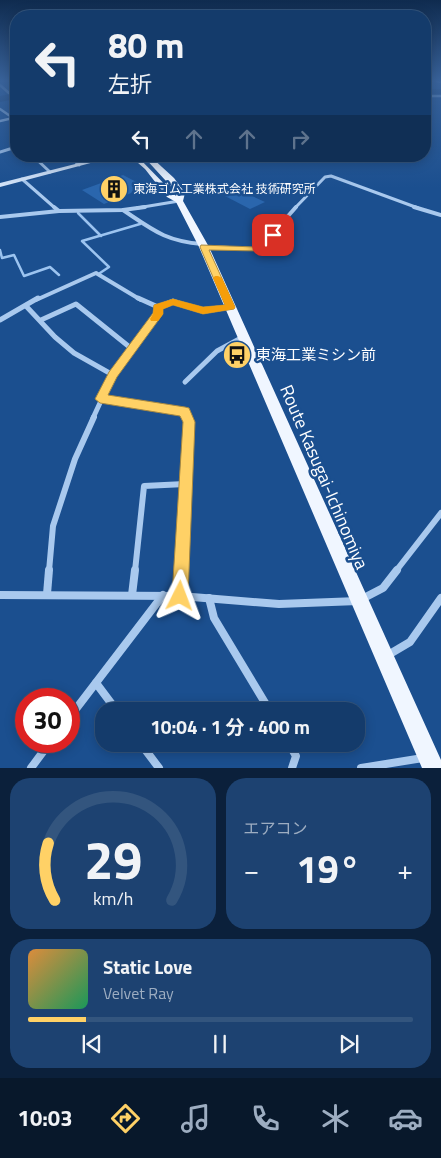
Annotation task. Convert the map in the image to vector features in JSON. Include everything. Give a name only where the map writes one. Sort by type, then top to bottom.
[{"type":"main road","name":"Route Kasugai-Ichinomiya","points":[[140,162],[170,195],[179,201],[203,245],[358,601],[434,760]]},
{"type":"main road","name":"Route Kasugai-Ichinomiya","points":[[152,162],[171,180],[181,193],[179,201]]},
{"type":"street","points":[[39,162],[50,172]]},
{"type":"street","points":[[0,185],[88,162]]},
{"type":"street","points":[[123,210],[162,236],[179,242],[246,250],[259,249],[297,205],[325,177],[331,176],[406,204],[441,214]]},
{"type":"street","points":[[22,179],[59,210]]},
{"type":"street","points":[[0,217],[59,210],[123,210],[179,201]]},
{"type":"street","points":[[0,320],[44,295],[96,273],[139,299],[158,307],[173,302],[203,310],[230,307]]},
{"type":"street","points":[[41,320],[76,304],[132,349]]},
{"type":"street","points":[[26,306],[55,337],[74,353],[113,375]]},
{"type":"street","points":[[47,594],[53,526],[75,459],[100,399],[113,375],[158,314],[158,307]]},
{"type":"street","points":[[185,382],[218,351],[243,337]]},
{"type":"street","points":[[100,399],[185,412],[189,422],[180,596]]},
{"type":"street","points":[[132,595],[144,486],[185,484]]},
{"type":"street","points":[[0,595],[163,595],[279,604],[358,601],[383,588],[441,513]]},
{"type":"street","points":[[80,704],[163,595]]},
{"type":"street","points":[[209,598],[214,618],[265,702]]},
{"type":"street","points":[[384,658],[410,642],[441,598]]},
{"type":"street","points":[[96,683],[110,702]]},
{"type":"street","points":[[147,752],[159,768]]},
{"type":"street","points":[[292,768],[296,756],[294,752]]},
{"type":"street","points":[[31,768],[42,753]]},
{"type":"street","points":[[361,768],[434,760]]},
{"type":"building","name":"東海ゴム工業株式会社 技術研究所","points":[[123,175],[146,187],[104,204],[82,190]]},
{"type":"building","points":[[239,190],[265,202],[250,209],[225,196]]},
{"type":"waterway","points":[[78,213],[101,236]]},
{"type":"waterway","points":[[101,236],[140,224]]},
{"type":"waterway","points":[[100,273],[109,267],[82,241],[101,236]]},
{"type":"waterway","points":[[0,250],[2,258],[14,255],[24,276],[50,267],[59,275]]},
{"type":"slow traffic","points":[[155,319],[158,314],[158,307],[165,303],[173,302],[203,310],[230,307],[218,278]]},
{"type":"place","name":"東海ゴム工業株式会社 技術研究所","points":[[114,189]]},
{"type":"place","name":"東海工業ミシン前","points":[[237,355]]},
{"type":"route","points":[[180,596],[189,422],[185,412],[100,399],[113,375],[158,314],[158,307],[165,303],[173,302],[203,310],[230,307],[204,247],[259,249],[273,235]]}]
